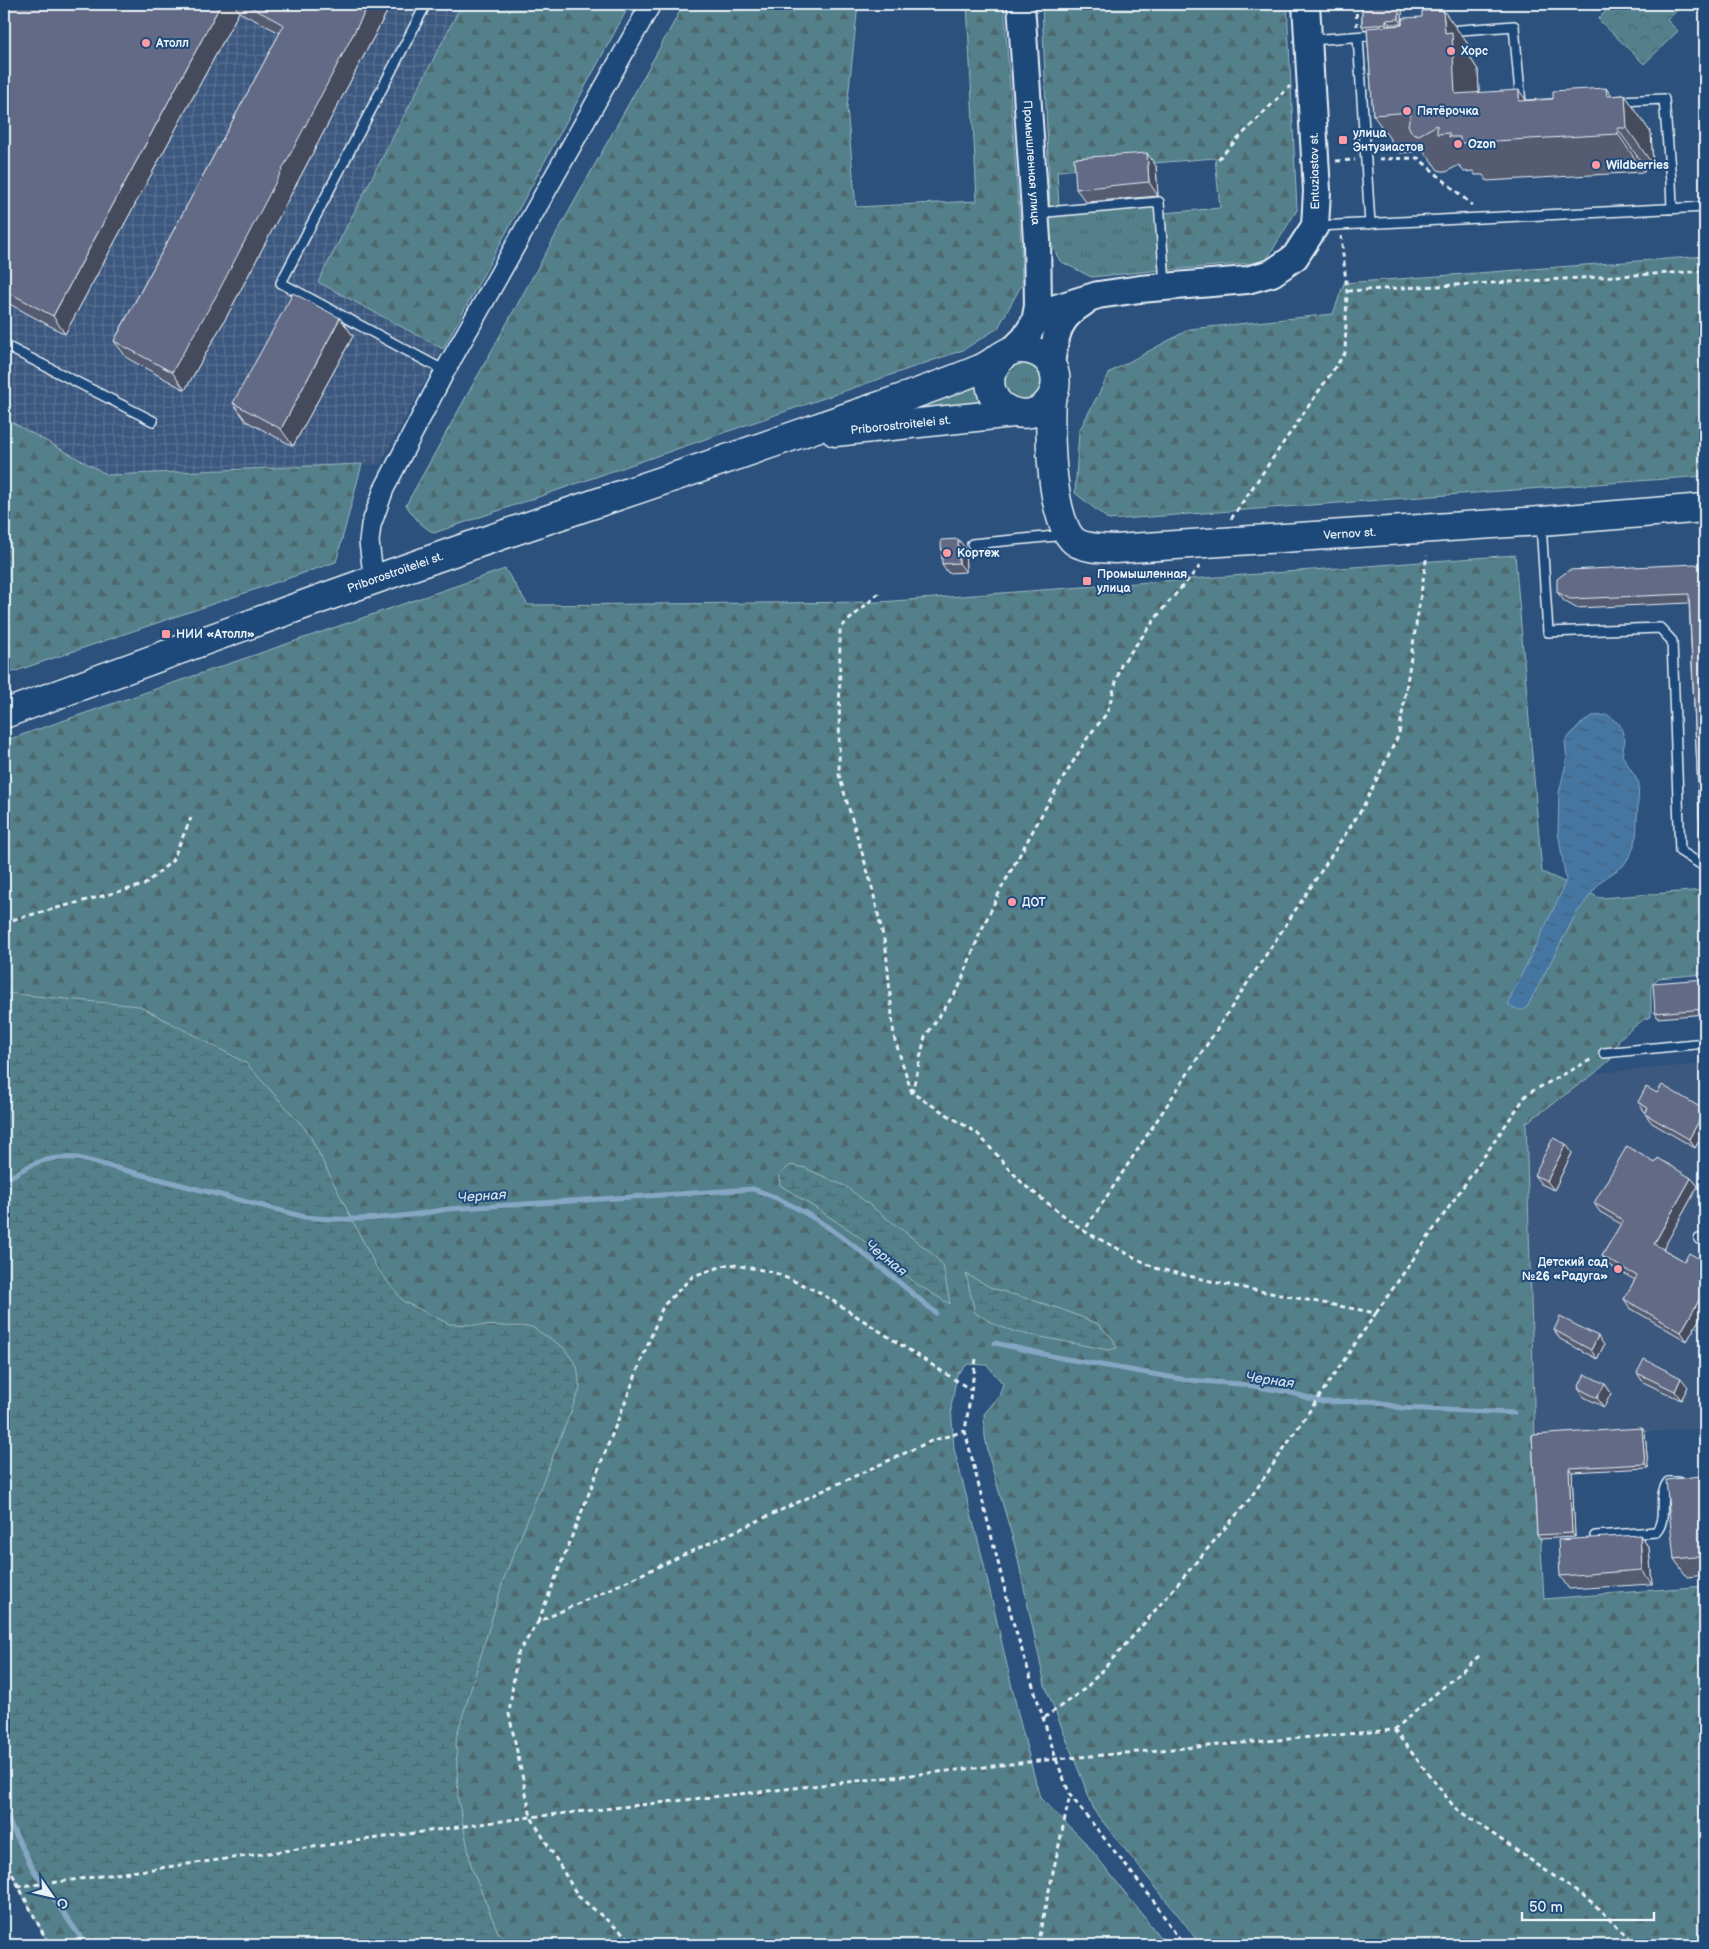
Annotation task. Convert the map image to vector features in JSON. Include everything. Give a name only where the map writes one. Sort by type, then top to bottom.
[{"type":"main road","points":[[1052,466],[1040,436],[1033,425],[1017,414],[1004,409],[995,399],[990,385],[991,372],[1007,354],[1029,349],[1042,355],[1051,363],[1056,381],[1051,399],[1050,417],[1052,466],[1062,524],[1068,535]]},
{"type":"main road","name":"Priborostroitelei st.","points":[[4,714],[378,579],[984,368],[1007,354]]},
{"type":"main road","points":[[1017,414],[1035,412],[1044,407],[1051,399]]},
{"type":"main road","name":"Priborostroitelei st.","points":[[789,437],[1017,414]]},
{"type":"main road","name":"Vernov st.","points":[[1068,535],[1077,543],[1091,548],[1115,549],[1541,521],[1705,508]]},
{"type":"street","points":[[378,579],[372,566],[369,542],[371,524],[384,489],[446,372],[651,4]]},
{"type":"street","name":"Промышленная улица","points":[[1021,4],[1036,213],[1038,306],[1035,322]]},
{"type":"street","name":"Entuziastov st.","points":[[1166,287],[1247,280],[1272,273],[1295,257],[1315,226],[1317,190],[1306,4]]},
{"type":"street","points":[[1007,354],[1025,338],[1035,322],[1053,309],[1098,295],[1166,287]]},
{"type":"street","points":[[1051,363],[1057,330],[1065,317],[1098,295]]},
{"type":"lane","points":[[426,4],[282,283],[446,372]]},
{"type":"lane","points":[[1435,32],[1514,26],[1521,107],[1531,106]]},
{"type":"lane","points":[[1308,40],[1385,35]]},
{"type":"lane","points":[[1358,37],[1370,224]]},
{"type":"lane","points":[[1607,102],[1664,99],[1672,210]]},
{"type":"lane","points":[[1036,213],[1159,202],[1166,287]]},
{"type":"lane","points":[[1315,226],[1705,207]]},
{"type":"lane","points":[[4,345],[153,421]]},
{"type":"lane","points":[[1541,521],[1548,632],[1660,628],[1672,641],[1680,852],[1705,867]]},
{"type":"lane","points":[[972,544],[1068,535]]},
{"type":"lane","points":[[1604,1053],[1705,1043]]},
{"type":"lane","points":[[1595,1536],[1656,1532],[1663,1524],[1662,1490],[1668,1482],[1687,1481]]},
{"type":"path","points":[[1356,4],[1358,37]]},
{"type":"path","points":[[1218,159],[1296,80],[1311,79]]},
{"type":"path","points":[[1390,159],[1418,158],[1488,218]]},
{"type":"path","points":[[912,1093],[925,1037],[960,987],[980,933],[1001,889],[1047,805],[1088,737],[1107,713],[1121,665],[1162,610],[1196,571],[1346,353],[1347,291],[1340,233]]},
{"type":"path","points":[[1347,291],[1705,271]]},
{"type":"path","points":[[1084,1231],[1362,809],[1399,734],[1426,554]]},
{"type":"path","points":[[878,593],[840,628],[839,775],[871,883],[886,949],[894,1037],[912,1093],[977,1133],[1024,1186],[1084,1231],[1155,1268],[1223,1284],[1376,1312]]},
{"type":"path","points":[[4,922],[144,885],[172,861],[191,818]]},
{"type":"path","points":[[1044,1718],[1086,1688],[1135,1634],[1249,1500],[1324,1387],[1527,1094],[1604,1053]]},
{"type":"path","points":[[637,1945],[578,1896],[531,1817],[509,1714],[517,1655],[538,1622],[663,1306],[693,1276],[729,1264],[773,1272],[819,1292],[971,1390]]},
{"type":"path","points":[[976,1359],[965,1430],[1013,1622],[1056,1759],[1070,1795],[1153,1900],[1184,1945]]},
{"type":"path","points":[[538,1622],[931,1441],[965,1430]]},
{"type":"path","points":[[17,1886],[531,1817],[1056,1759],[1394,1730],[1480,1655]]},
{"type":"path","points":[[1394,1730],[1455,1808],[1593,1903],[1635,1945]]},
{"type":"path","points":[[1037,1945],[1070,1795]]},
{"type":"path","points":[[4,1858],[49,1945]]},
{"type":"shaded area","points":[[4,4],[462,4],[318,282],[443,349],[380,464],[108,475],[4,418]]},
{"type":"shaded area","name":"Детский сад №26 «Радуга»","points":[[1705,1064],[1705,1428],[1535,1440],[1526,1123],[1595,1073]]},
{"type":"shaded area","points":[[14,1936],[18,1945],[4,1945],[4,1937]]},
{"type":"green space","points":[[462,4],[630,4],[443,349],[318,282]]},
{"type":"green space","points":[[684,4],[858,4],[847,108],[856,207],[977,201],[967,4],[1004,4],[1021,242],[1022,284],[998,328],[963,350],[434,533],[418,521],[406,505]]},
{"type":"green space","points":[[1042,4],[1287,4],[1297,210],[1265,262],[1168,270],[1164,213],[1220,208],[1215,158],[1057,171],[1059,208],[1050,209]]},
{"type":"green space","points":[[1613,4],[1684,4],[1667,20],[1678,31],[1644,64],[1598,19]]},
{"type":"green space","points":[[1157,205],[1162,270],[1091,277],[1060,261],[1051,244],[1049,213]]},
{"type":"green space","points":[[1705,256],[1705,476],[1109,520],[1075,493],[1079,431],[1110,372],[1190,329],[1333,314],[1344,283]]},
{"type":"green space","points":[[1023,362],[1037,367],[1042,381],[1037,395],[1023,400],[1009,395],[1004,381],[1009,367]]},
{"type":"green space","points":[[977,387],[981,407],[909,412],[908,408]]},
{"type":"green space","points":[[4,418],[108,475],[362,464],[336,562],[4,675]]},
{"type":"green space","points":[[1515,555],[1542,872],[1600,898],[1705,890],[1705,974],[1658,978],[1651,987],[1651,1017],[1644,1019],[1620,1038],[1611,1059],[1595,1073],[1526,1123],[1535,1440],[1544,1599],[1705,1586],[1705,1945],[1200,1945],[1095,1812],[1045,1685],[1015,1546],[990,1461],[985,1437],[984,1414],[999,1396],[1003,1384],[987,1365],[968,1364],[957,1374],[951,1407],[954,1449],[981,1552],[1019,1718],[1040,1798],[1086,1843],[1166,1945],[49,1945],[4,1859],[4,741],[505,569],[528,605],[880,602]]},
{"type":"green space","points":[[4,993],[139,1006],[246,1063],[308,1132],[375,1265],[403,1301],[449,1324],[532,1327],[563,1347],[577,1366],[580,1389],[504,1578],[456,1738],[458,1799],[472,1869],[498,1932],[509,1945],[85,1945],[33,1869],[4,1813]]},
{"type":"green space","points":[[790,1165],[805,1168],[845,1186],[928,1250],[943,1265],[950,1304],[918,1285],[854,1233],[780,1185],[779,1176]]},
{"type":"green space","points":[[966,1274],[992,1288],[1061,1309],[1098,1324],[1113,1339],[1117,1348],[1108,1350],[1015,1332],[994,1324],[975,1313]]},
{"type":"water","points":[[1608,715],[1620,725],[1625,740],[1622,755],[1639,783],[1636,840],[1631,854],[1623,866],[1601,881],[1576,914],[1526,1009],[1513,1008],[1509,1005],[1509,1000],[1566,880],[1558,832],[1559,793],[1567,759],[1565,741],[1578,726],[1592,716]]},
{"type":"building","points":[[4,4],[221,4],[53,316],[4,290]]},
{"type":"building","points":[[245,4],[369,4],[215,298],[172,372],[114,341],[284,25]]},
{"type":"building","points":[[1362,4],[1399,4],[1399,19],[1386,20],[1386,24],[1362,26]]},
{"type":"building","points":[[1443,10],[1445,33],[1452,32],[1455,94],[1519,90],[1519,101],[1553,99],[1553,91],[1606,88],[1607,96],[1625,95],[1627,128],[1617,128],[1618,134],[1460,143],[1460,137],[1449,137],[1449,133],[1437,134],[1437,125],[1419,135],[1412,133],[1408,125],[1411,112],[1373,115],[1367,28],[1402,25],[1403,18],[1422,17],[1422,11]]},
{"type":"building","points":[[1147,153],[1149,182],[1076,189],[1074,158]]},
{"type":"building","points":[[293,293],[340,318],[281,429],[233,403]]},
{"type":"building","points":[[958,539],[959,563],[942,564],[941,540]]},
{"type":"building","points":[[1696,564],[1705,571],[1705,840],[1700,834],[1689,594],[1570,599],[1557,592],[1557,579],[1569,570]]},
{"type":"building","points":[[1705,979],[1705,1009],[1655,1013],[1653,983]]},
{"type":"building","points":[[1662,1085],[1705,1110],[1689,1139],[1645,1114],[1648,1108],[1638,1102],[1646,1087],[1657,1093]]},
{"type":"building","points":[[1553,1138],[1566,1144],[1547,1181],[1534,1175]]},
{"type":"building","points":[[1627,1146],[1655,1163],[1658,1158],[1691,1178],[1654,1244],[1684,1261],[1689,1253],[1705,1262],[1705,1297],[1702,1295],[1681,1332],[1624,1299],[1637,1276],[1602,1256],[1623,1220],[1594,1203]]},
{"type":"building","points":[[1560,1317],[1598,1336],[1591,1350],[1554,1330]]},
{"type":"building","points":[[1644,1359],[1681,1378],[1675,1391],[1637,1373]]},
{"type":"building","points":[[1585,1374],[1605,1384],[1597,1398],[1578,1388]]},
{"type":"building","points":[[1642,1428],[1645,1464],[1569,1468],[1572,1533],[1537,1535],[1532,1435]]},
{"type":"building","points":[[1700,1476],[1705,1556],[1674,1559],[1666,1480]]},
{"type":"building","points":[[1640,1535],[1642,1570],[1560,1576],[1558,1540]]},
{"type":"waterway","name":"Черная","points":[[4,1181],[39,1162],[56,1158],[78,1158],[305,1217],[341,1219],[394,1217],[448,1209],[753,1189],[803,1211],[827,1226],[936,1313]]},
{"type":"waterway","name":"Черная","points":[[995,1343],[1061,1358],[1187,1380],[1240,1384],[1288,1392],[1323,1402],[1373,1401],[1401,1408],[1514,1413]]},
{"type":"waterway","points":[[4,1812],[33,1869],[85,1945]]},
{"type":"place","name":"Атолл","points":[[146,43]]},
{"type":"place","name":"Хорс","points":[[1451,51]]},
{"type":"place","name":"Пятёрочка","points":[[1407,111]]},
{"type":"place","name":"улица Энтузиастов","points":[[1343,140]]},
{"type":"place","name":"Ozon","points":[[1458,144]]},
{"type":"place","name":"Wildberries","points":[[1596,165]]},
{"type":"place","name":"Кортеж","points":[[947,553]]},
{"type":"place","name":"Промышленная улица","points":[[1087,581]]},
{"type":"place","name":"НИИ «Атолл»","points":[[166,634]]},
{"type":"place","name":"ДОТ","points":[[1012,902]]},
{"type":"place","name":"Детский сад №26 «Радуга»","points":[[1618,1269]]}]
